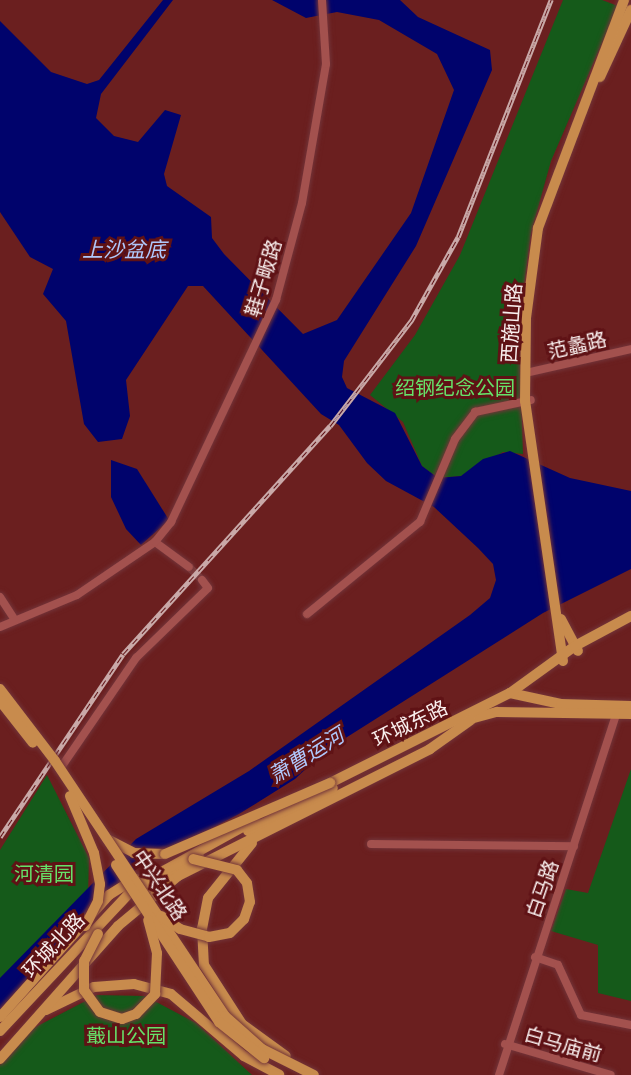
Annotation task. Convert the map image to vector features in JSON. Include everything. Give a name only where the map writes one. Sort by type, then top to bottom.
[{"type":"main road","name":"西施山路","points":[[562,658],[560,625],[528,403],[526,318],[538,228],[624,0]]},
{"type":"main road","name":"西施山路","points":[[528,403],[530,319],[542,229],[631,10]]},
{"type":"main road","name":"环城东路","points":[[138,890],[176,859],[330,783],[472,717],[512,694],[576,648],[631,616]]},
{"type":"main road","name":"环城东路","points":[[576,648],[631,622]]},
{"type":"main road","name":"西施山路","points":[[560,625],[576,648]]},
{"type":"main road","name":"中兴北路","points":[[0,689],[60,769],[107,839],[219,1022],[258,1054],[297,1075]]},
{"type":"main road","points":[[512,694],[631,706]]},
{"type":"main road","name":"中兴北路","points":[[0,701],[225,1016],[262,1048],[314,1075]]},
{"type":"main road","points":[[0,1017],[109,895],[268,804],[442,719],[472,717],[497,712],[631,714]]},
{"type":"main road","points":[[0,1059],[118,926],[178,876],[430,749],[472,717]]},
{"type":"main road","name":"环城东路","points":[[138,890],[193,859],[432,736]]},
{"type":"main road","points":[[107,839],[134,853],[165,854],[330,783]]},
{"type":"main road","points":[[0,1025],[85,926],[98,901],[100,884],[94,853],[70,796]]},
{"type":"main road","points":[[265,832],[235,858],[208,898],[202,928],[204,965],[242,1024],[320,1075]]},
{"type":"main road","points":[[151,911],[180,929],[209,937],[230,933],[244,919],[250,902],[247,883],[237,870],[193,859]]},
{"type":"main road","name":"环城北路","points":[[71,955],[98,934],[138,890]]},
{"type":"main road","name":"环城北路","points":[[0,1033],[71,955],[138,890]]},
{"type":"main road","points":[[98,934],[84,962],[84,990],[92,1005],[111,1018],[136,1014],[156,994],[159,973],[151,911]]},
{"type":"main road","points":[[38,1015],[94,987],[134,984],[171,994],[244,1056],[279,1075]]},
{"type":"street","name":"鞋子畈路","points":[[0,627],[13,617],[77,595],[155,542],[171,522],[254,356],[276,300],[302,203],[326,64],[322,0]]},
{"type":"street","name":"范蠡路","points":[[530,372],[631,349]]},
{"type":"street","points":[[307,614],[426,512],[455,439],[475,412],[528,403]]},
{"type":"street","points":[[155,542],[189,567]]},
{"type":"street","points":[[60,769],[136,658],[208,588],[202,580]]},
{"type":"street","points":[[0,597],[13,617]]},
{"type":"street","name":"白马路","points":[[500,1075],[505,1044],[574,846],[616,714]]},
{"type":"street","points":[[371,844],[574,846]]},
{"type":"street","points":[[535,957],[558,965],[581,1015],[631,1025]]},
{"type":"street","name":"白马庙前","points":[[505,1044],[611,1075]]},
{"type":"green space","name":"绍钢纪念公园","points":[[563,0],[602,0],[618,6],[551,161],[531,233],[519,324],[523,454],[503,452],[461,476],[438,478],[422,466],[403,422],[370,395],[415,335],[460,255]]},
{"type":"green space","points":[[631,769],[631,1001],[598,993],[598,945],[551,931],[566,889],[588,893]]},
{"type":"green space","name":"河清园","points":[[47,775],[89,858],[88,896],[0,989],[0,850]]},
{"type":"green space","name":"蕺山公园","points":[[97,995],[145,996],[196,1023],[252,1075],[0,1075],[0,1065],[26,1032]]},
{"type":"water","points":[[163,0],[173,0],[101,94],[96,118],[114,136],[138,142],[165,110],[181,115],[164,174],[167,186],[211,217],[212,238],[224,254],[303,334],[337,320],[411,213],[454,90],[437,54],[379,20],[337,12],[306,18],[272,0],[400,0],[418,17],[490,50],[492,70],[416,246],[344,361],[342,377],[347,388],[395,413],[422,466],[438,478],[461,476],[483,459],[510,451],[570,478],[631,491],[631,569],[543,613],[325,751],[295,779],[239,814],[137,868],[0,1010],[0,978],[136,839],[249,771],[470,615],[490,598],[496,580],[493,564],[478,548],[434,507],[386,481],[367,463],[339,425],[321,414],[203,286],[188,286],[126,380],[130,416],[122,439],[98,442],[84,424],[66,321],[43,294],[53,269],[30,257],[0,212],[0,21],[51,72],[87,84],[99,80]]},
{"type":"water","points":[[111,460],[137,469],[169,520],[141,545],[126,529],[111,497]]},
{"type":"tunnel","points":[[189,567],[202,580]]},
{"type":"railway","points":[[0,837],[123,654],[330,426],[411,321],[458,237],[551,0]]},
{"type":"water label","name":"上沙盆底","points":[[124,249]]},
{"type":"water label","name":"萧曹运河","points":[[306,755]]}]
